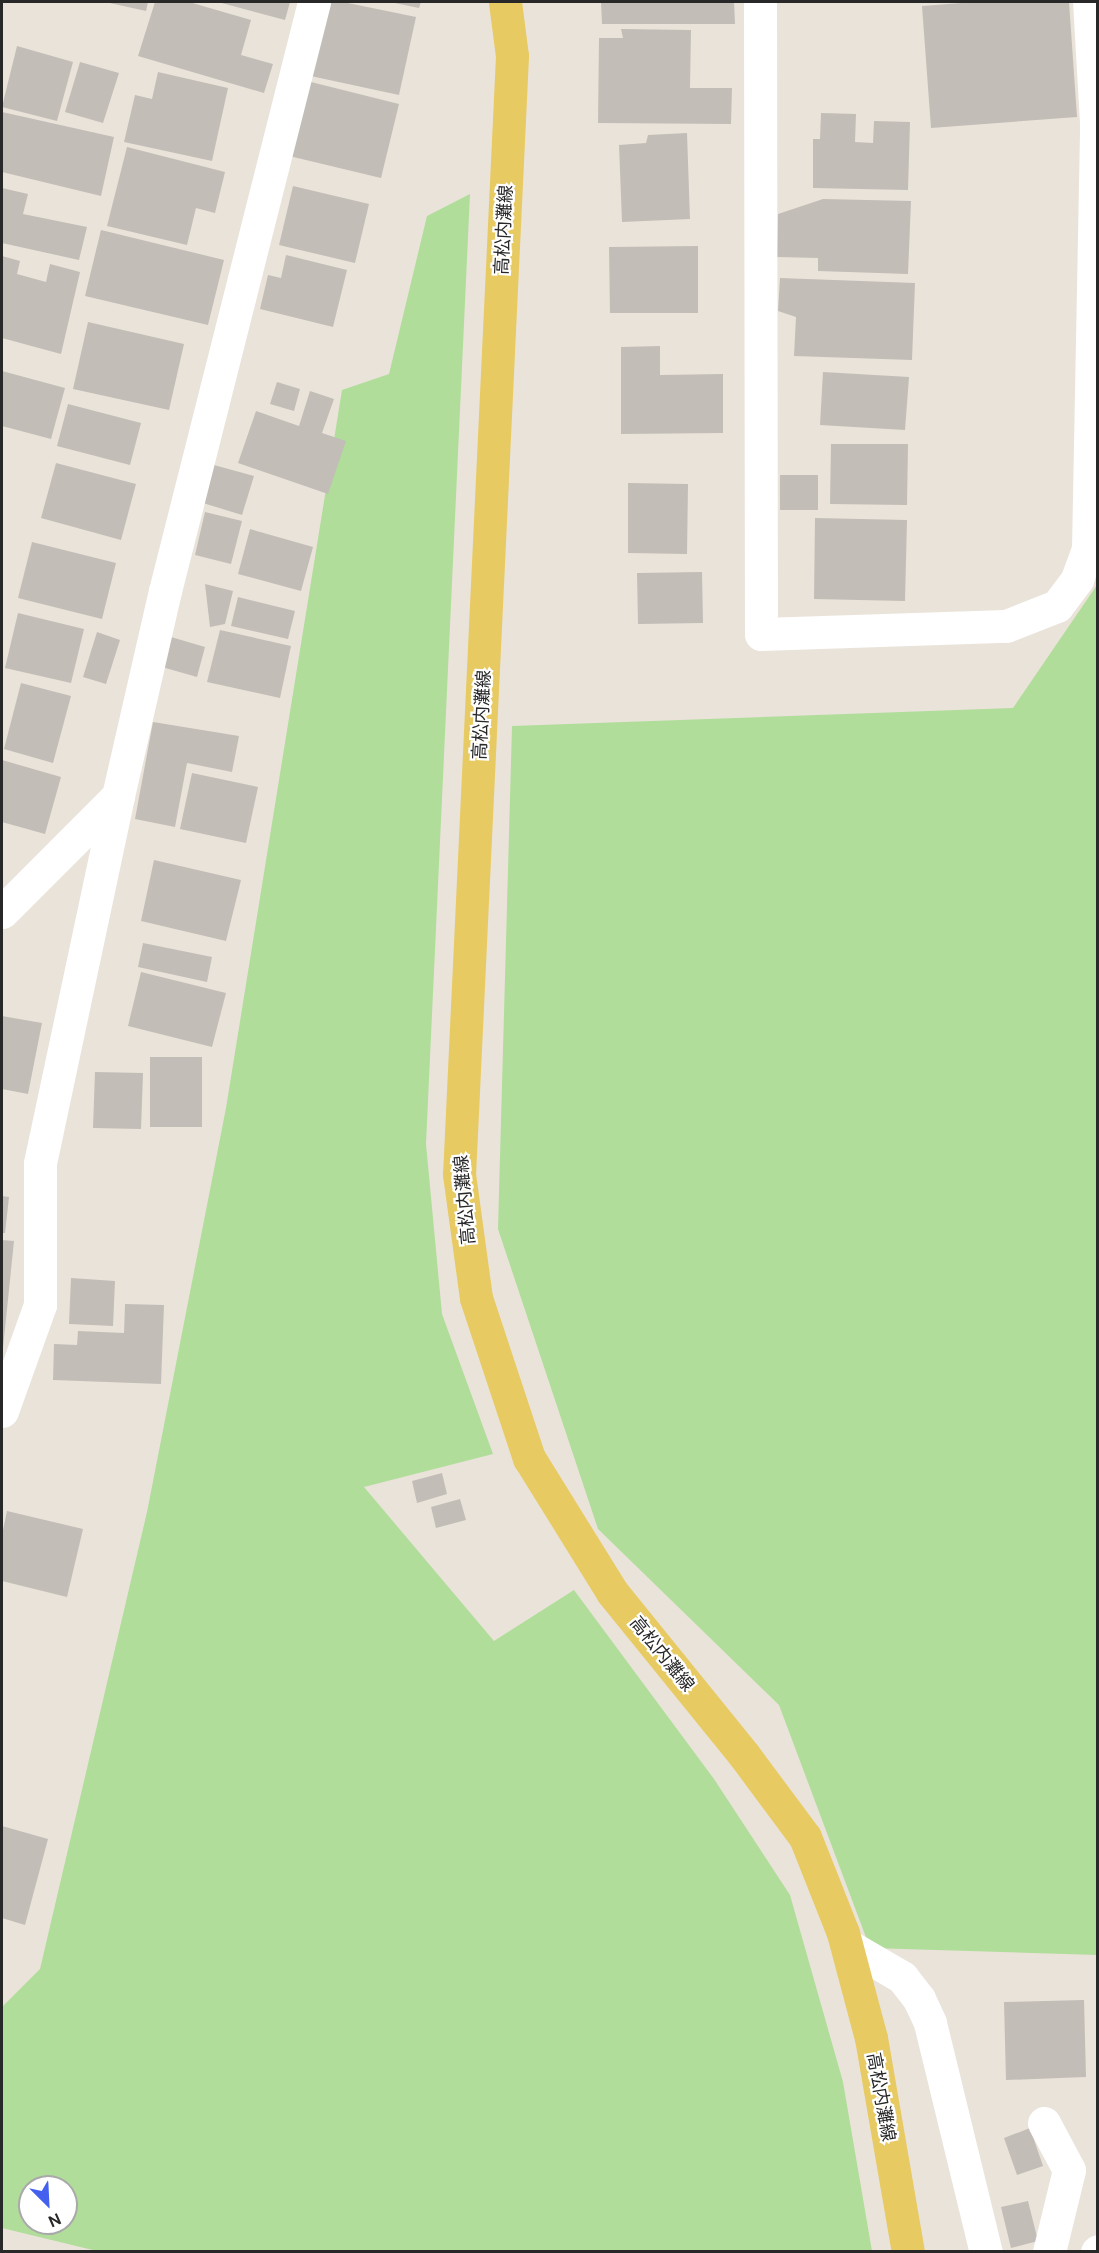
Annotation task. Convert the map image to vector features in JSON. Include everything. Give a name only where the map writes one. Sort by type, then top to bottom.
[{"type":"main road","name":"高松内灘線","points":[[505,2],[512,68],[459,1174],[476,1298],[529,1458],[612,1592],[744,1755],[805,1837],[847,1945],[871,2038],[908,2252]]},
{"type":"street","points":[[2,1411],[40,1305],[40,1163],[118,796],[168,579],[314,2]]},
{"type":"street","points":[[760,2],[760,634],[1006,626],[1057,606],[1077,579],[1088,537],[1096,122],[1089,2]]},
{"type":"street","points":[[2,912],[118,796]]},
{"type":"street","points":[[847,1945],[902,1977],[923,2007],[986,2252]]},
{"type":"street","points":[[1044,2123],[1069,2170],[1049,2252]]},
{"type":"green space","points":[[470,194],[426,1144],[442,1314],[493,1454],[364,1487],[494,1641],[574,1590],[714,1779],[790,1895],[843,2082],[872,2251],[101,2252],[31,2235],[78,2235],[78,2175],[18,2175],[18,2232],[2,2228],[2,2007],[40,1969],[147,1512],[226,1108],[342,390],[389,374],[427,216]]},
{"type":"green space","points":[[1097,585],[1097,1955],[870,1948],[779,1705],[598,1529],[498,1229],[512,726],[1013,708]]},
{"type":"building","points":[[105,2],[148,2],[146,11]]},
{"type":"building","points":[[155,2],[189,2],[251,20],[241,55],[273,64],[264,93],[138,56]]},
{"type":"building","points":[[218,2],[290,2],[285,20]]},
{"type":"building","points":[[321,2],[343,2],[416,17],[399,95],[306,75]]},
{"type":"building","points":[[390,2],[421,2],[419,8]]},
{"type":"building","points":[[601,2],[734,2],[735,24],[602,24]]},
{"type":"building","points":[[975,2],[1069,2],[1077,117],[931,128],[922,6]]},
{"type":"building","points":[[621,29],[691,30],[690,88],[732,88],[731,124],[598,123],[599,38],[623,38]]},
{"type":"building","points":[[17,46],[73,62],[57,121],[2,107]]},
{"type":"building","points":[[80,62],[119,73],[103,123],[65,112]]},
{"type":"building","points":[[158,72],[228,88],[212,161],[124,142],[135,95],[152,99]]},
{"type":"building","points":[[303,80],[399,104],[381,178],[285,155]]},
{"type":"building","points":[[2,112],[114,137],[101,196],[2,172]]},
{"type":"building","points":[[821,113],[856,114],[855,142],[873,143],[874,121],[910,122],[908,190],[813,188],[813,139],[820,139]]},
{"type":"building","points":[[687,133],[690,219],[622,222],[619,145],[646,143],[648,135]]},
{"type":"building","points":[[127,147],[225,172],[215,213],[196,208],[187,245],[107,226]]},
{"type":"building","points":[[293,186],[369,204],[355,263],[279,245]]},
{"type":"building","points":[[2,188],[28,194],[23,214],[87,227],[79,260],[2,243]]},
{"type":"building","points":[[823,199],[911,201],[908,274],[818,271],[818,258],[777,257],[778,214]]},
{"type":"building","points":[[101,230],[224,260],[208,325],[85,296]]},
{"type":"building","points":[[698,246],[698,313],[610,313],[609,247]]},
{"type":"building","points":[[286,255],[347,270],[333,327],[260,309],[268,275],[281,278]]},
{"type":"building","points":[[2,256],[20,261],[17,274],[46,282],[50,264],[80,272],[61,354],[2,338]]},
{"type":"building","points":[[780,278],[915,283],[912,360],[794,356],[796,317],[778,311]]},
{"type":"building","points":[[88,322],[184,344],[169,410],[73,389]]},
{"type":"building","points":[[660,346],[660,375],[723,374],[723,433],[621,434],[621,347]]},
{"type":"building","points":[[2,371],[65,388],[51,439],[2,426]]},
{"type":"building","points":[[823,372],[909,377],[905,430],[820,425]]},
{"type":"building","points":[[277,382],[300,389],[294,411],[270,404]]},
{"type":"building","points":[[310,391],[334,399],[322,433],[346,441],[328,494],[238,463],[256,411],[299,426]]},
{"type":"building","points":[[68,404],[141,423],[130,465],[57,446]]},
{"type":"building","points":[[831,444],[908,444],[907,505],[830,504]]},
{"type":"building","points":[[56,463],[136,484],[121,540],[41,518]]},
{"type":"building","points":[[214,465],[254,476],[242,515],[203,503]]},
{"type":"building","points":[[780,475],[818,475],[818,510],[780,510]]},
{"type":"building","points":[[628,483],[688,484],[687,554],[628,553]]},
{"type":"building","points":[[205,512],[242,521],[231,564],[195,555]]},
{"type":"building","points":[[815,518],[907,520],[905,601],[814,599]]},
{"type":"building","points":[[250,529],[313,547],[301,591],[238,574]]},
{"type":"building","points":[[32,542],[116,563],[102,619],[18,598]]},
{"type":"building","points":[[702,572],[703,623],[638,624],[637,573]]},
{"type":"building","points":[[205,584],[233,591],[225,624],[210,627]]},
{"type":"building","points":[[238,597],[295,611],[288,639],[231,626]]},
{"type":"building","points":[[18,613],[84,629],[71,683],[5,668]]},
{"type":"building","points":[[220,630],[291,646],[280,698],[207,682]]},
{"type":"building","points":[[97,632],[120,640],[106,684],[83,677]]},
{"type":"building","points":[[171,637],[205,647],[197,677],[162,667]]},
{"type":"building","points":[[21,683],[71,696],[53,763],[4,749]]},
{"type":"building","points":[[153,722],[239,736],[232,772],[187,763],[175,827],[135,819]]},
{"type":"building","points":[[2,760],[61,777],[45,834],[2,822]]},
{"type":"building","points":[[192,773],[258,787],[246,843],[180,829]]},
{"type":"building","points":[[154,860],[241,880],[226,941],[141,921]]},
{"type":"building","points":[[143,943],[212,957],[207,982],[138,967]]},
{"type":"building","points":[[141,972],[226,993],[212,1047],[128,1026]]},
{"type":"building","points":[[2,1016],[42,1023],[28,1094],[2,1089]]},
{"type":"building","points":[[150,1057],[202,1057],[202,1127],[150,1127]]},
{"type":"building","points":[[95,1072],[143,1073],[141,1129],[93,1128]]},
{"type":"building","points":[[2,1196],[9,1197],[5,1233],[2,1233]]},
{"type":"building","points":[[2,1240],[14,1241],[3,1348],[2,1348]]},
{"type":"building","points":[[71,1278],[115,1281],[113,1326],[69,1324]]},
{"type":"building","points":[[125,1304],[164,1305],[161,1384],[53,1380],[54,1344],[77,1345],[78,1331],[124,1333]]},
{"type":"building","points":[[442,1473],[447,1494],[417,1503],[412,1481]]},
{"type":"building","points":[[460,1499],[466,1520],[436,1528],[431,1507]]},
{"type":"building","points":[[7,1511],[83,1529],[67,1597],[2,1581],[2,1535]]},
{"type":"building","points":[[2,1826],[48,1839],[25,1925],[2,1918]]},
{"type":"building","points":[[1084,2000],[1086,2077],[1006,2080],[1004,2002]]},
{"type":"building","points":[[1030,2128],[1043,2166],[1017,2175],[1004,2138]]},
{"type":"building","points":[[1028,2201],[1038,2241],[1011,2248],[1001,2207]]}]
